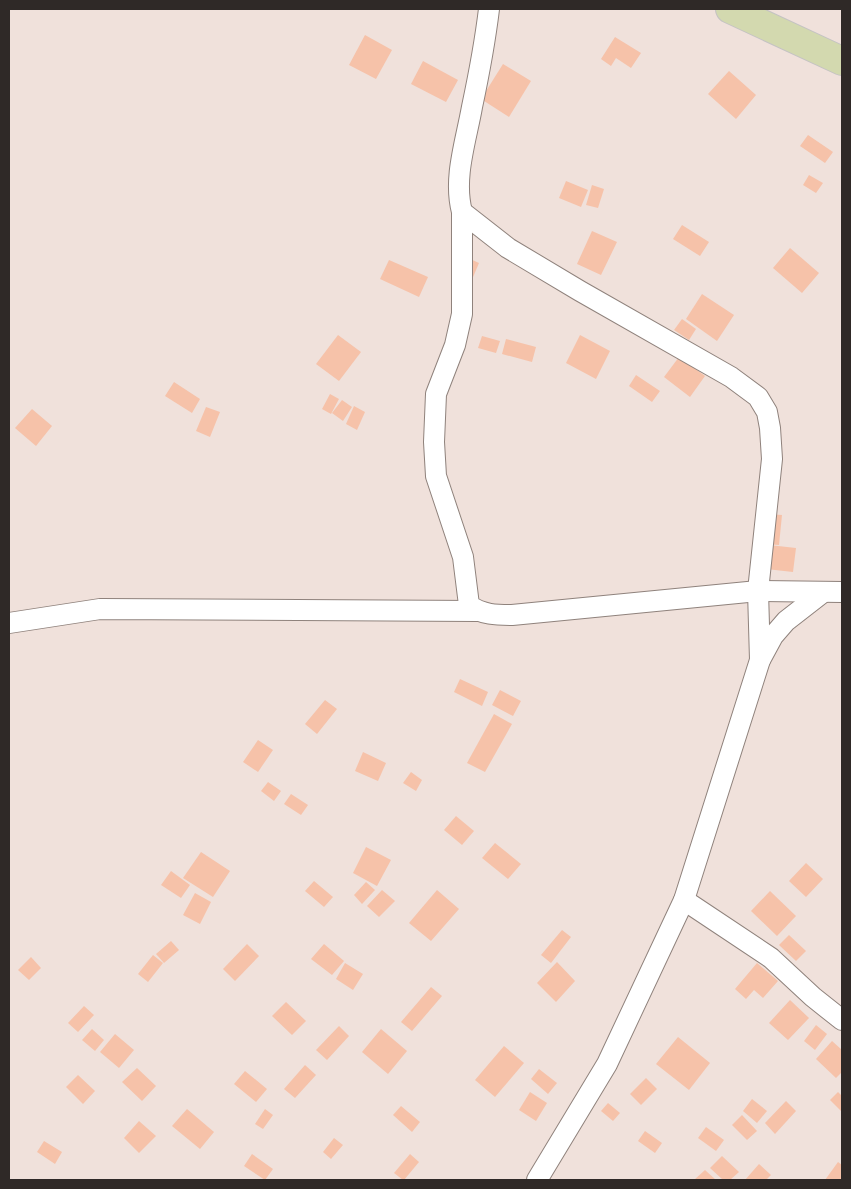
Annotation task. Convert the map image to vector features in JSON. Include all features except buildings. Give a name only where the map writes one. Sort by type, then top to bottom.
[{"type":"main road","points":[[730,9],[842,61]]},
{"type":"street","points":[[476,611],[469,605],[463,557],[436,476],[434,442],[436,394],[455,346],[462,314],[460,170],[484,48],[489,9]]},
{"type":"street","points":[[462,212],[508,248],[722,372],[758,397],[767,412],[772,459],[758,591],[760,660]]},
{"type":"street","points":[[9,623],[100,609],[476,611],[495,615],[512,615],[758,591],[842,592]]},
{"type":"street","points":[[537,1180],[607,1064],[684,900],[760,660],[773,636],[786,621],[822,593]]},
{"type":"street","points":[[684,900],[771,958],[813,997],[842,1020]]}]
